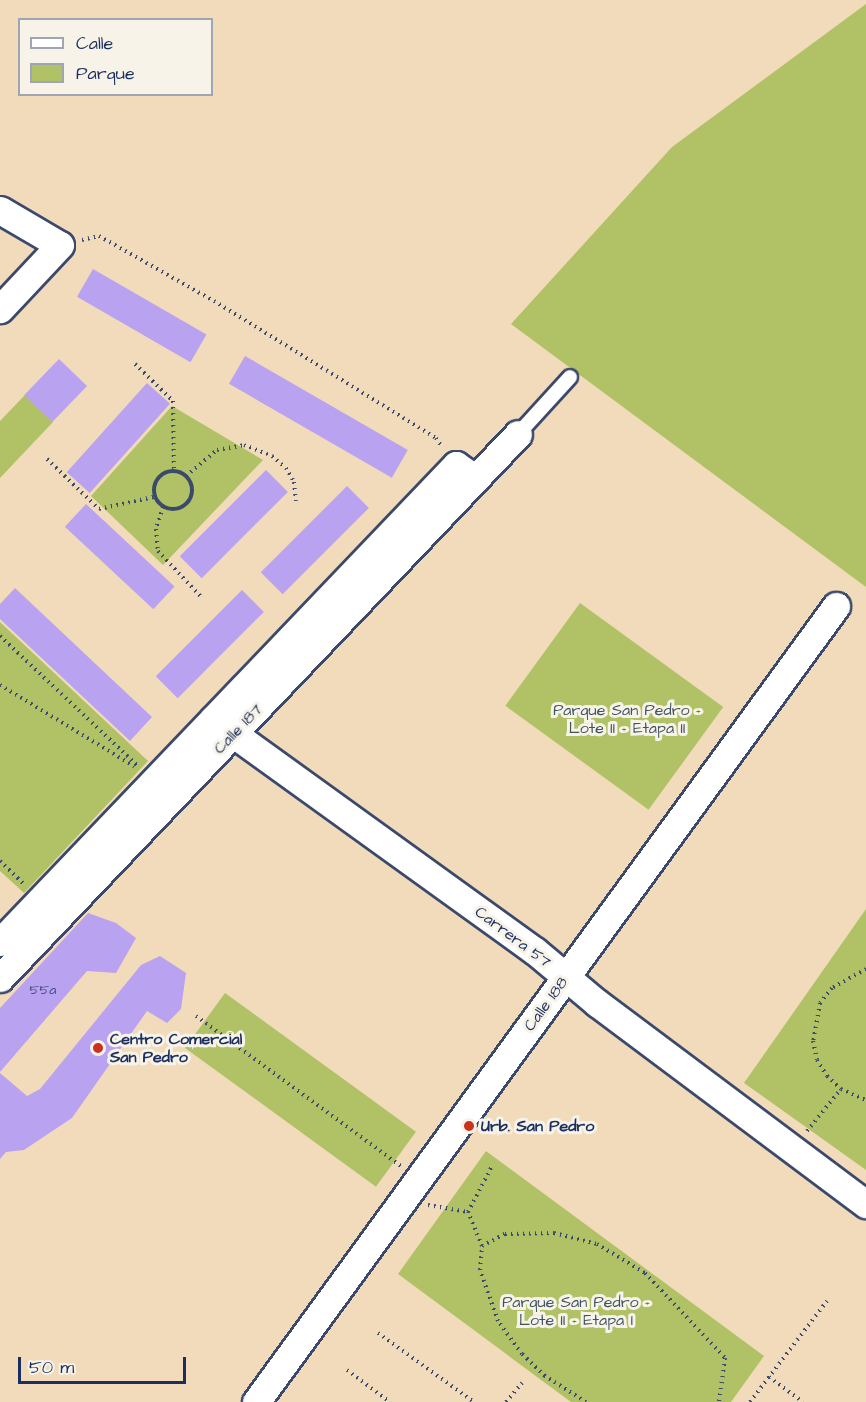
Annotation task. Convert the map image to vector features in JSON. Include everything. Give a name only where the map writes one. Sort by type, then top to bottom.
[{"type":"street","points":[[0,210],[60,245],[0,309]]},
{"type":"street","name":"Calle 187","points":[[0,942],[223,726],[466,472],[518,434]]},
{"type":"street","name":"Calle 188","points":[[256,1402],[836,606]]},
{"type":"street","name":"Calle 187","points":[[0,978],[223,726]]},
{"type":"street","name":"Carrera 57","points":[[223,726],[566,977],[866,1204]]},
{"type":"lane","name":"Calle 187","points":[[518,434],[570,377]]},
{"type":"path","points":[[60,245],[99,236],[214,301],[436,438],[466,472]]},
{"type":"path","points":[[135,364],[173,401],[174,471]]},
{"type":"path","points":[[186,476],[216,450],[244,445],[272,456],[286,468],[294,482],[296,501]]},
{"type":"path","points":[[47,459],[99,508],[154,497]]},
{"type":"path","points":[[174,471],[186,476],[191,487],[190,499],[175,510],[163,507],[154,497],[157,478],[174,471]]},
{"type":"path","points":[[163,507],[156,529],[158,551],[202,598]]},
{"type":"path","points":[[0,637],[145,773],[0,685]]},
{"type":"path","points":[[0,861],[32,891]]},
{"type":"path","points":[[866,969],[831,988],[814,1022],[817,1060],[841,1089],[866,1100]]},
{"type":"path","points":[[196,1016],[418,1179]]},
{"type":"path","points":[[794,1148],[841,1089]]},
{"type":"path","points":[[491,1168],[468,1212],[482,1246],[480,1270],[498,1321],[522,1354],[545,1376],[586,1402]]},
{"type":"path","points":[[402,1201],[468,1212]]},
{"type":"path","points":[[482,1246],[505,1234],[554,1233],[597,1244],[645,1273],[724,1358],[719,1402]]},
{"type":"path","points":[[750,1402],[827,1301]]},
{"type":"path","points":[[378,1333],[474,1402]]},
{"type":"path","points":[[347,1370],[390,1402]]},
{"type":"path","points":[[769,1377],[803,1402]]},
{"type":"path","points":[[506,1402],[522,1383]]},
{"type":"green space","points":[[866,4],[866,587],[511,324],[672,147]]},
{"type":"green space","points":[[25,395],[53,422],[0,478],[0,421]]},
{"type":"green space","points":[[172,406],[263,460],[163,565],[91,496]]},
{"type":"green space","name":"Parque San Pedro - Lote II - Etapa II","points":[[580,603],[723,707],[649,810],[505,706]]},
{"type":"green space","points":[[0,622],[148,761],[24,893],[0,871]]},
{"type":"green space","points":[[866,909],[866,1170],[744,1083]]},
{"type":"green space","points":[[225,993],[416,1132],[376,1187],[185,1048]]},
{"type":"green space","name":"Parque San Pedro - Lote II - Etapa I","points":[[486,1151],[764,1356],[731,1402],[571,1402],[398,1274]]},
{"type":"building","points":[[93,269],[206,334],[190,362],[77,297]]},
{"type":"building","points":[[245,356],[408,450],[392,478],[229,384]]},
{"type":"building","points":[[59,359],[87,386],[52,422],[24,395]]},
{"type":"building","points":[[147,383],[170,404],[90,493],[67,472]]},
{"type":"building","points":[[266,470],[288,492],[202,578],[180,556]]},
{"type":"building","points":[[347,486],[369,508],[283,594],[261,572]]},
{"type":"building","points":[[86,504],[174,587],[153,609],[65,527]]},
{"type":"building","points":[[15,588],[152,717],[130,741],[0,619],[0,604]]},
{"type":"building","points":[[242,590],[264,612],[178,698],[156,676]]},
{"type":"building","points":[[88,913],[116,923],[136,938],[116,973],[87,971],[0,1072],[0,1008]]},
{"type":"building","name":"Centro Comercial San Pedro","points":[[160,956],[186,973],[181,1009],[167,1023],[147,1011],[72,1118],[24,1150],[6,1152],[0,1159],[0,1073],[27,1096],[40,1089],[141,965]]},
{"type":"place","name":"Centro Comercial San Pedro","points":[[98,1048]]},
{"type":"place","name":"Urb. San Pedro","points":[[469,1126]]}]
